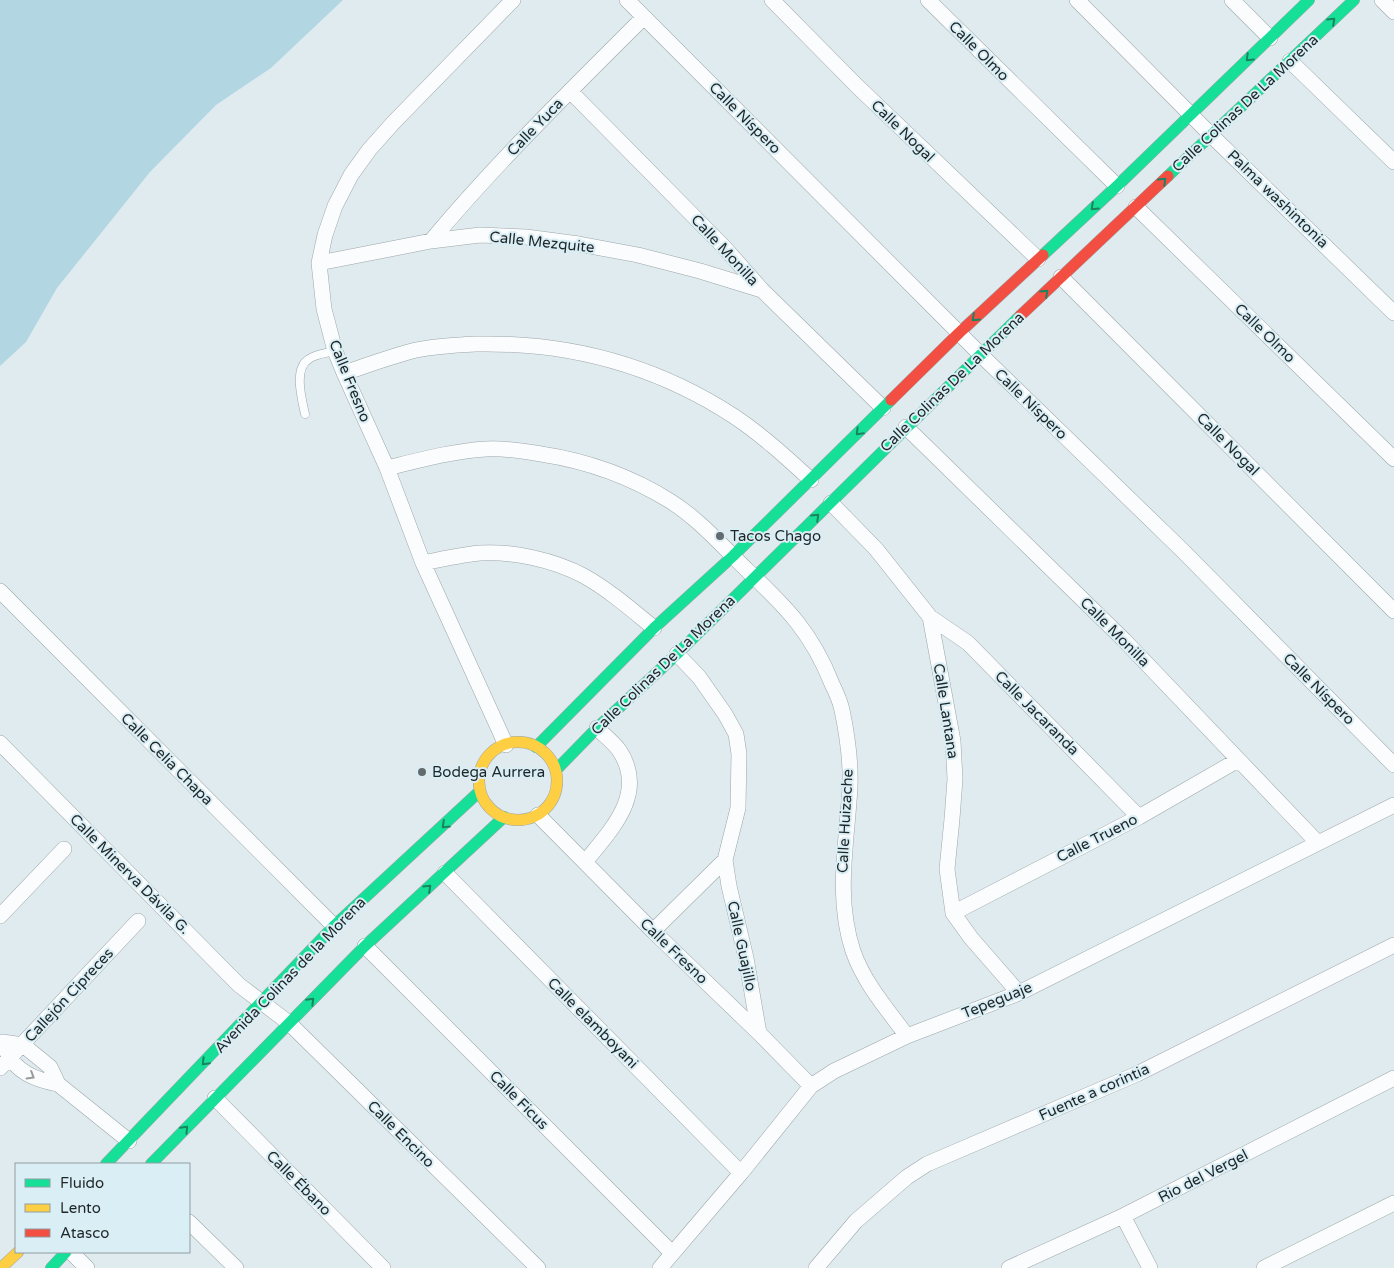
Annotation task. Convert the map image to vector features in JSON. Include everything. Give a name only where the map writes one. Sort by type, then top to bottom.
[{"type":"street","name":"Calle Fresno","points":[[506,744],[423,563],[387,468],[335,351],[324,308],[319,263],[325,236],[335,206],[351,175],[393,123],[513,0]]},
{"type":"street","name":"Calle Níspero","points":[[627,0],[980,354],[1183,551],[1394,765]]},
{"type":"street","name":"Calle Nogal","points":[[772,0],[857,86],[1038,259]]},
{"type":"street","name":"Calle Olmo","points":[[928,0],[1116,186]]},
{"type":"street","name":"Palma washintonia","points":[[1077,0],[1394,313]]},
{"type":"street","points":[[1232,0],[1270,38]]},
{"type":"street","name":"Calle Colinas De La Morena","points":[[536,747],[654,628],[733,556],[959,333],[1116,186],[1309,0]]},
{"type":"street","name":"Calle Colinas De La Morena","points":[[556,770],[597,728],[677,654],[754,576],[831,503],[980,354],[1354,0]]},
{"type":"street","points":[[1382,0],[1394,12]]},
{"type":"street","name":"Calle Yuca","points":[[431,241],[470,195],[644,17]]},
{"type":"street","points":[[1290,61],[1394,162]]},
{"type":"street","name":"Calle Monilla","points":[[570,91],[724,247],[762,290],[883,408]]},
{"type":"street","name":"Calle Olmo","points":[[1136,207],[1394,459]]},
{"type":"street","name":"Calle Mezquite","points":[[319,263],[431,241],[480,235],[579,244],[682,267],[762,290]]},
{"type":"street","name":"Calle Nogal","points":[[1061,277],[1394,611]]},
{"type":"street","points":[[344,373],[417,350],[452,345],[500,344],[548,347],[601,357],[648,372],[694,393],[736,417],[778,450],[811,480]]},
{"type":"street","name":"Calle Monilla","points":[[906,427],[1124,640],[1318,842]]},
{"type":"street","name":"Calle Huizache","points":[[387,468],[448,453],[488,449],[525,451],[569,458],[607,469],[638,483],[671,502],[698,523],[784,604],[804,630],[823,661],[842,707],[848,745],[850,785],[842,878],[844,914],[853,952],[869,985],[907,1036]]},
{"type":"street","name":"Calle Lantana","points":[[831,503],[876,550],[930,618],[954,741],[955,779],[947,869],[954,913],[971,938],[1019,992]]},
{"type":"street","points":[[423,563],[481,553],[512,555],[551,562],[583,575],[610,592],[654,628]]},
{"type":"street","name":"Calle Celia Chapa","points":[[0,591],[334,926]]},
{"type":"street","name":"Calle Jacaranda","points":[[930,618],[968,644],[1139,816]]},
{"type":"street","name":"Calle Guajillo","points":[[677,654],[699,677],[726,714],[736,734],[739,754],[738,808],[725,860],[746,958],[759,1033]]},
{"type":"street","points":[[585,862],[620,818],[630,784],[630,773],[618,749],[597,728]]},
{"type":"street","name":"Calle Minerva Dávila G.","points":[[0,743],[239,984],[262,1002]]},
{"type":"street","points":[[526,743],[536,747],[551,760],[556,770],[557,780],[554,795],[546,809],[538,815],[521,820],[504,817],[493,811],[480,792],[481,768],[487,758],[506,744],[526,743]]},
{"type":"street","name":"Calle Trueno","points":[[954,913],[1139,816],[1238,760]]},
{"type":"street","name":"Avenida Colinas de la Morena","points":[[107,1163],[334,926],[480,792]]},
{"type":"street","name":"Tepeguaje","points":[[660,1268],[741,1173],[811,1086],[834,1072],[907,1036],[1019,992],[1394,805]]},
{"type":"street","name":"Calle Fresno","points":[[538,815],[811,1086]]},
{"type":"street","points":[[152,1163],[365,946],[504,817]]},
{"type":"street","points":[[0,916],[64,849]]},
{"type":"street","points":[[653,931],[725,860]]},
{"type":"street","name":"Calle elamboyani","points":[[445,873],[741,1173]]},
{"type":"street","name":"Callejón Cipreces","points":[[5,1063],[138,921]]},
{"type":"street","name":"Fuente a corintia","points":[[816,1268],[856,1220],[907,1177],[927,1164],[1137,1074],[1394,945]]},
{"type":"street","name":"Calle Ficus","points":[[365,946],[672,1253]]},
{"type":"street","name":"Calle Encino","points":[[262,1002],[289,1023],[538,1268]]},
{"type":"street","points":[[58,1084],[39,1081],[24,1071],[5,1063],[1,1041],[23,1045],[50,1067],[58,1084],[129,1141]]},
{"type":"street","name":"Rio del Vergel","points":[[1010,1268],[1124,1216],[1394,1078]]},
{"type":"street","name":"Calle Ébano","points":[[215,1098],[384,1268]]},
{"type":"street","points":[[1264,1268],[1394,1203]]},
{"type":"street","points":[[1124,1216],[1150,1268]]},
{"type":"street","points":[[190,1223],[236,1268]]},
{"type":"street","points":[[1,1268],[17,1253]]},
{"type":"street","points":[[51,1268],[65,1253]]},
{"type":"street","points":[[72,1253],[87,1268]]},
{"type":"lane","points":[[305,414],[300,384],[301,368],[309,359],[335,351]]},
{"type":"shaded area","points":[[0,0],[343,0],[271,68],[216,105],[150,172],[57,288],[26,342],[0,366]]},
{"type":"traffic: fast","points":[[1043,255],[1309,0]]},
{"type":"traffic: fast","points":[[1168,176],[1354,0]]},
{"type":"traffic: fast","points":[[556,770],[597,728],[677,654],[1020,316]]},
{"type":"traffic: fast","points":[[536,747],[654,628],[733,556],[891,400]]},
{"type":"traffic: fast","points":[[107,1163],[334,926],[480,791]]},
{"type":"traffic: fast","points":[[152,1163],[365,946],[504,817]]},
{"type":"traffic: fast","points":[[51,1268],[65,1253]]},
{"type":"traffic: slow","points":[[518,742],[533,745],[545,754],[554,766],[557,781],[554,796],[545,808],[533,817],[518,820],[503,817],[491,808],[482,796],[479,781],[482,766],[491,754],[503,745],[518,742]]},
{"type":"traffic: slow","points":[[1,1268],[17,1253]]},
{"type":"traffic: jam","points":[[1020,316],[1168,176]]},
{"type":"traffic: jam","points":[[891,400],[959,333],[1043,255]]},
{"type":"place","name":"Tacos Chago","points":[[720,536]]},
{"type":"place","name":"Bodega Aurrera","points":[[422,772]]}]
